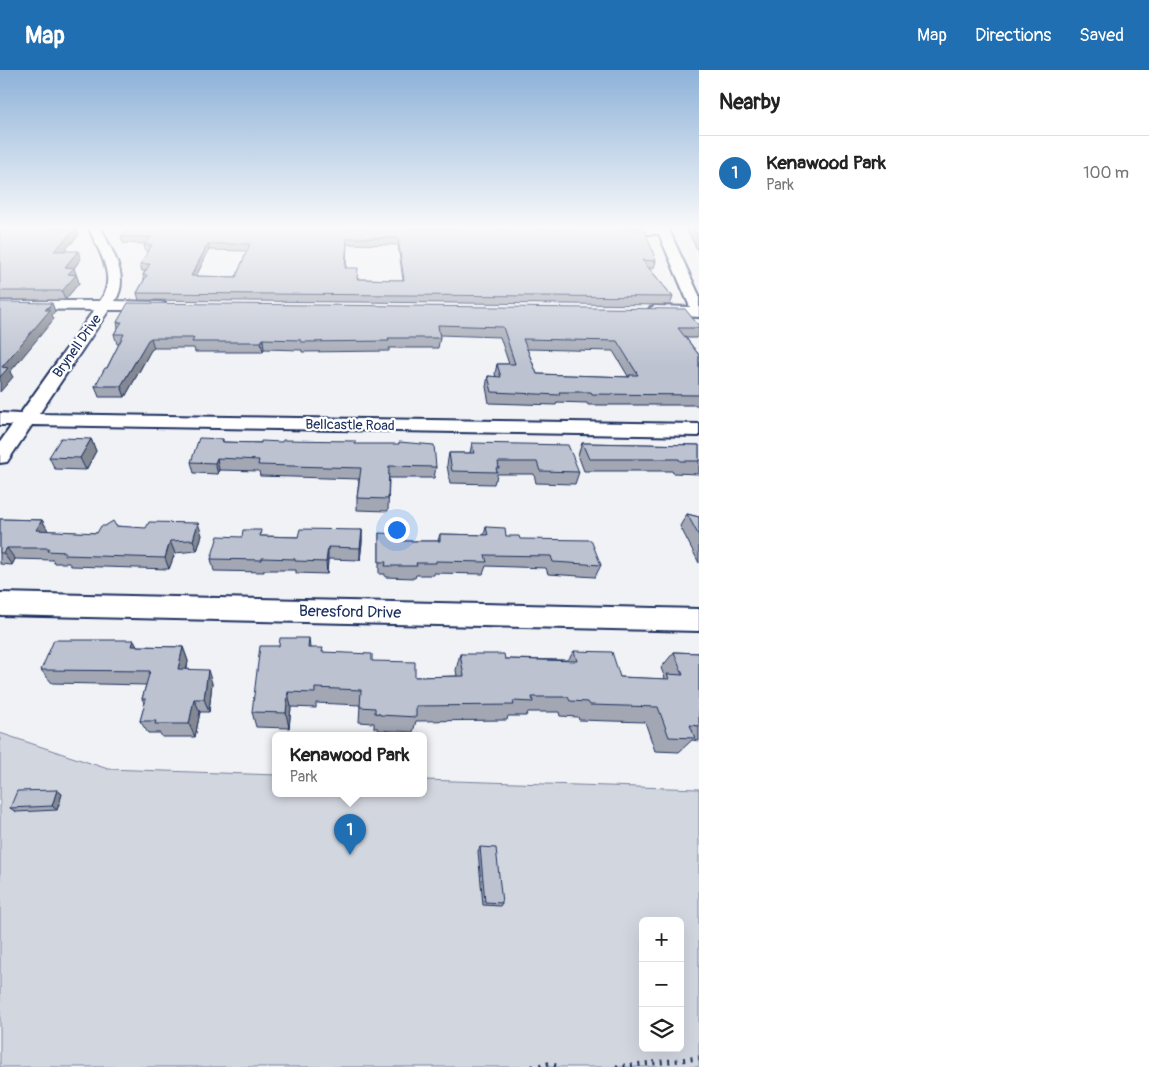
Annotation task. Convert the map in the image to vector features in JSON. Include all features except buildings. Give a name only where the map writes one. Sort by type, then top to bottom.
[{"type":"street","name":"Brynell Drive","points":[[0,457],[112,295],[115,275]]},
{"type":"street","points":[[640,311],[699,312],[683,275]]},
{"type":"street","points":[[0,305],[174,306]]},
{"type":"street","name":"Bellcastle Road","points":[[0,420],[699,430]]},
{"type":"street","name":"Beresford Drive","points":[[0,604],[699,620]]},
{"type":"path","points":[[616,1067],[699,1058]]},
{"type":"path","points":[[532,1067],[548,1064],[560,1067]]},
{"type":"shaded area","points":[[0,733],[108,769],[272,775],[272,797],[427,797],[427,780],[699,789],[699,1067],[0,1067]]},
{"type":"place","name":"Kenawood Park","points":[[350,855]]}]
